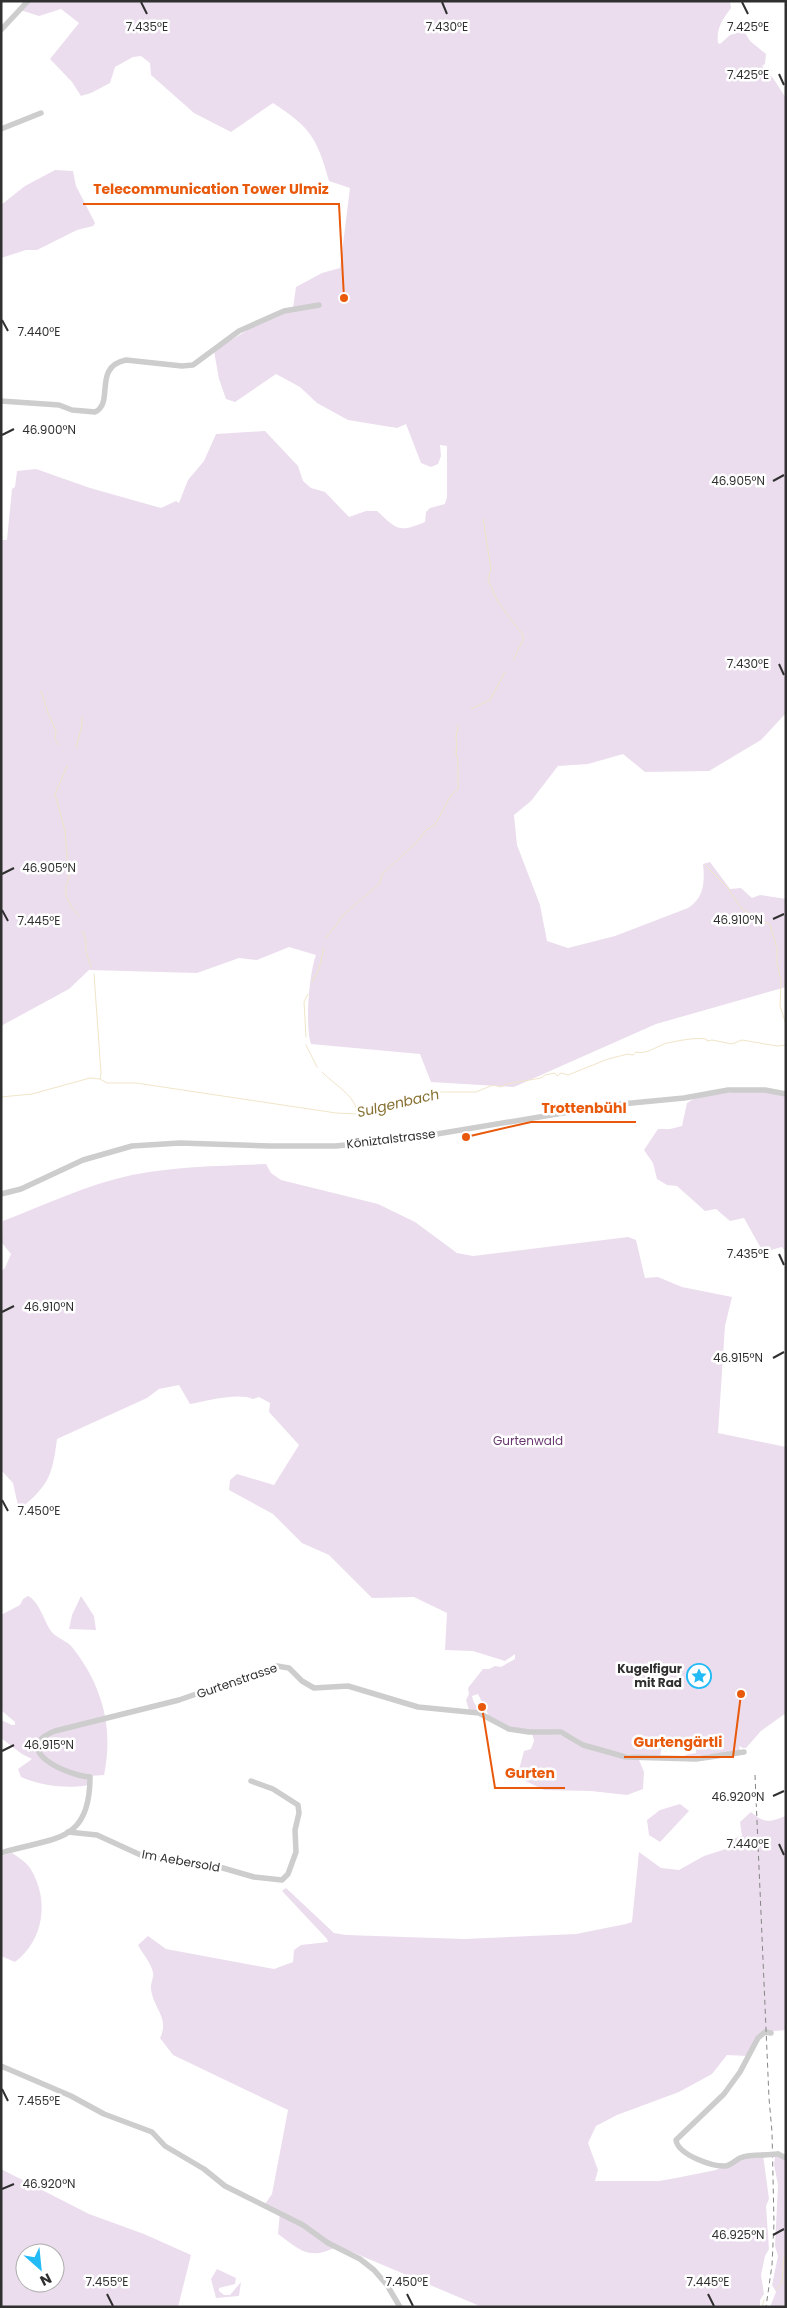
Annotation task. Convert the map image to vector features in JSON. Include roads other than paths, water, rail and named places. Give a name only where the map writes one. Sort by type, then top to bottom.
[{"type":"street","points":[[1,30],[28,1]]},
{"type":"street","points":[[1,129],[41,114]]},
{"type":"street","points":[[1,402],[59,406],[72,410],[95,412],[102,405],[108,372],[118,362],[126,360],[182,366],[193,364],[239,331],[284,312],[319,305]]},
{"type":"street","name":"Köniztalstrasse","points":[[1,1194],[21,1188],[83,1160],[132,1146],[180,1143],[336,1146],[419,1137],[611,1105],[674,1099],[728,1090],[765,1090],[786,1094]]},
{"type":"street","name":"Gurtenstrasse","points":[[1,1853],[45,1843],[80,1825],[84,1815],[90,1794],[90,1777],[58,1768],[44,1760],[39,1747],[46,1735],[55,1731],[179,1700],[277,1666],[289,1668],[302,1682],[314,1688],[351,1686],[418,1707],[479,1713],[509,1729],[529,1732],[561,1732],[583,1745],[626,1757],[668,1760],[696,1759],[744,1752]]},
{"type":"street","name":"Im Aebersold","points":[[68,1832],[97,1835],[145,1857],[209,1864],[254,1877],[279,1881],[288,1874],[296,1852],[295,1830],[299,1813],[298,1805],[274,1789],[251,1781]]},
{"type":"street","points":[[771,2033],[765,2032],[758,2038],[740,2072],[724,2094],[676,2140],[678,2148],[684,2153],[726,2166],[744,2156],[778,2154],[786,2158]]},
{"type":"street","points":[[1,2066],[71,2096],[104,2114],[152,2132],[165,2146],[204,2169],[225,2186],[303,2225],[328,2244],[360,2259],[374,2270],[387,2285],[400,2307]]},
{"type":"waterway","points":[[483,519],[491,569],[488,580],[498,602],[523,635],[523,640],[513,660]]},
{"type":"waterway","points":[[471,709],[490,700],[505,672]]},
{"type":"waterway","points":[[41,691],[56,731],[55,739],[59,745]]},
{"type":"waterway","points":[[76,748],[82,725],[82,717]]},
{"type":"waterway","points":[[326,938],[341,917],[380,883],[382,874],[417,842],[426,830],[435,825],[451,795],[458,789],[458,761],[456,753],[458,725]]},
{"type":"waterway","points":[[67,766],[55,794],[65,831],[69,878],[66,885],[66,896],[72,908],[79,916]]},
{"type":"waterway","points":[[705,865],[729,889]]},
{"type":"waterway","points":[[729,890],[742,909],[770,925],[777,948],[777,962],[781,981],[780,1006],[786,1024]]},
{"type":"waterway","points":[[83,931],[86,941],[86,952],[91,967]]},
{"type":"waterway","points":[[312,982],[319,969],[324,948]]},
{"type":"waterway","points":[[94,974],[100,1079]]},
{"type":"waterway","points":[[306,1037],[304,1002],[308,994]]},
{"type":"waterway","name":"Sulgenbach","points":[[1,1097],[32,1094],[90,1078],[100,1079],[107,1083],[136,1083],[336,1113],[359,1114],[369,1108],[388,1106],[394,1101],[407,1103],[411,1099],[429,1097],[428,1092],[476,1092],[493,1085],[501,1087],[555,1073],[557,1076],[561,1073],[568,1075],[608,1059],[628,1054],[633,1055],[636,1052],[652,1050],[667,1043],[681,1040],[706,1039],[707,1041],[712,1040],[732,1044],[742,1040],[777,1046],[786,1045]]},
{"type":"waterway","points":[[306,1045],[317,1067]]},
{"type":"waterway","points":[[322,1072],[349,1096],[356,1108],[357,1114]]},
{"type":"waterway","points":[[776,2290],[782,2283],[784,2257]]},
{"type":"waterway","points":[[762,2307],[764,2300]]},
{"type":"railway","points":[[755,1775],[772,2132],[774,2223],[772,2265],[766,2307]]},
{"type":"place","name":"Telecommunication Tower Ulmiz","points":[[344,298]]},
{"type":"place","name":"Trottenbühl","points":[[466,1137]]},
{"type":"place","name":"Kugelfigur mit Rad","points":[[699,1676]]},
{"type":"place","name":"Gurtengärtli","points":[[741,1694]]},
{"type":"place","name":"Gurten","points":[[482,1707]]},
{"type":"park label","name":"Gurtenwald","points":[[528,1441]]}]
